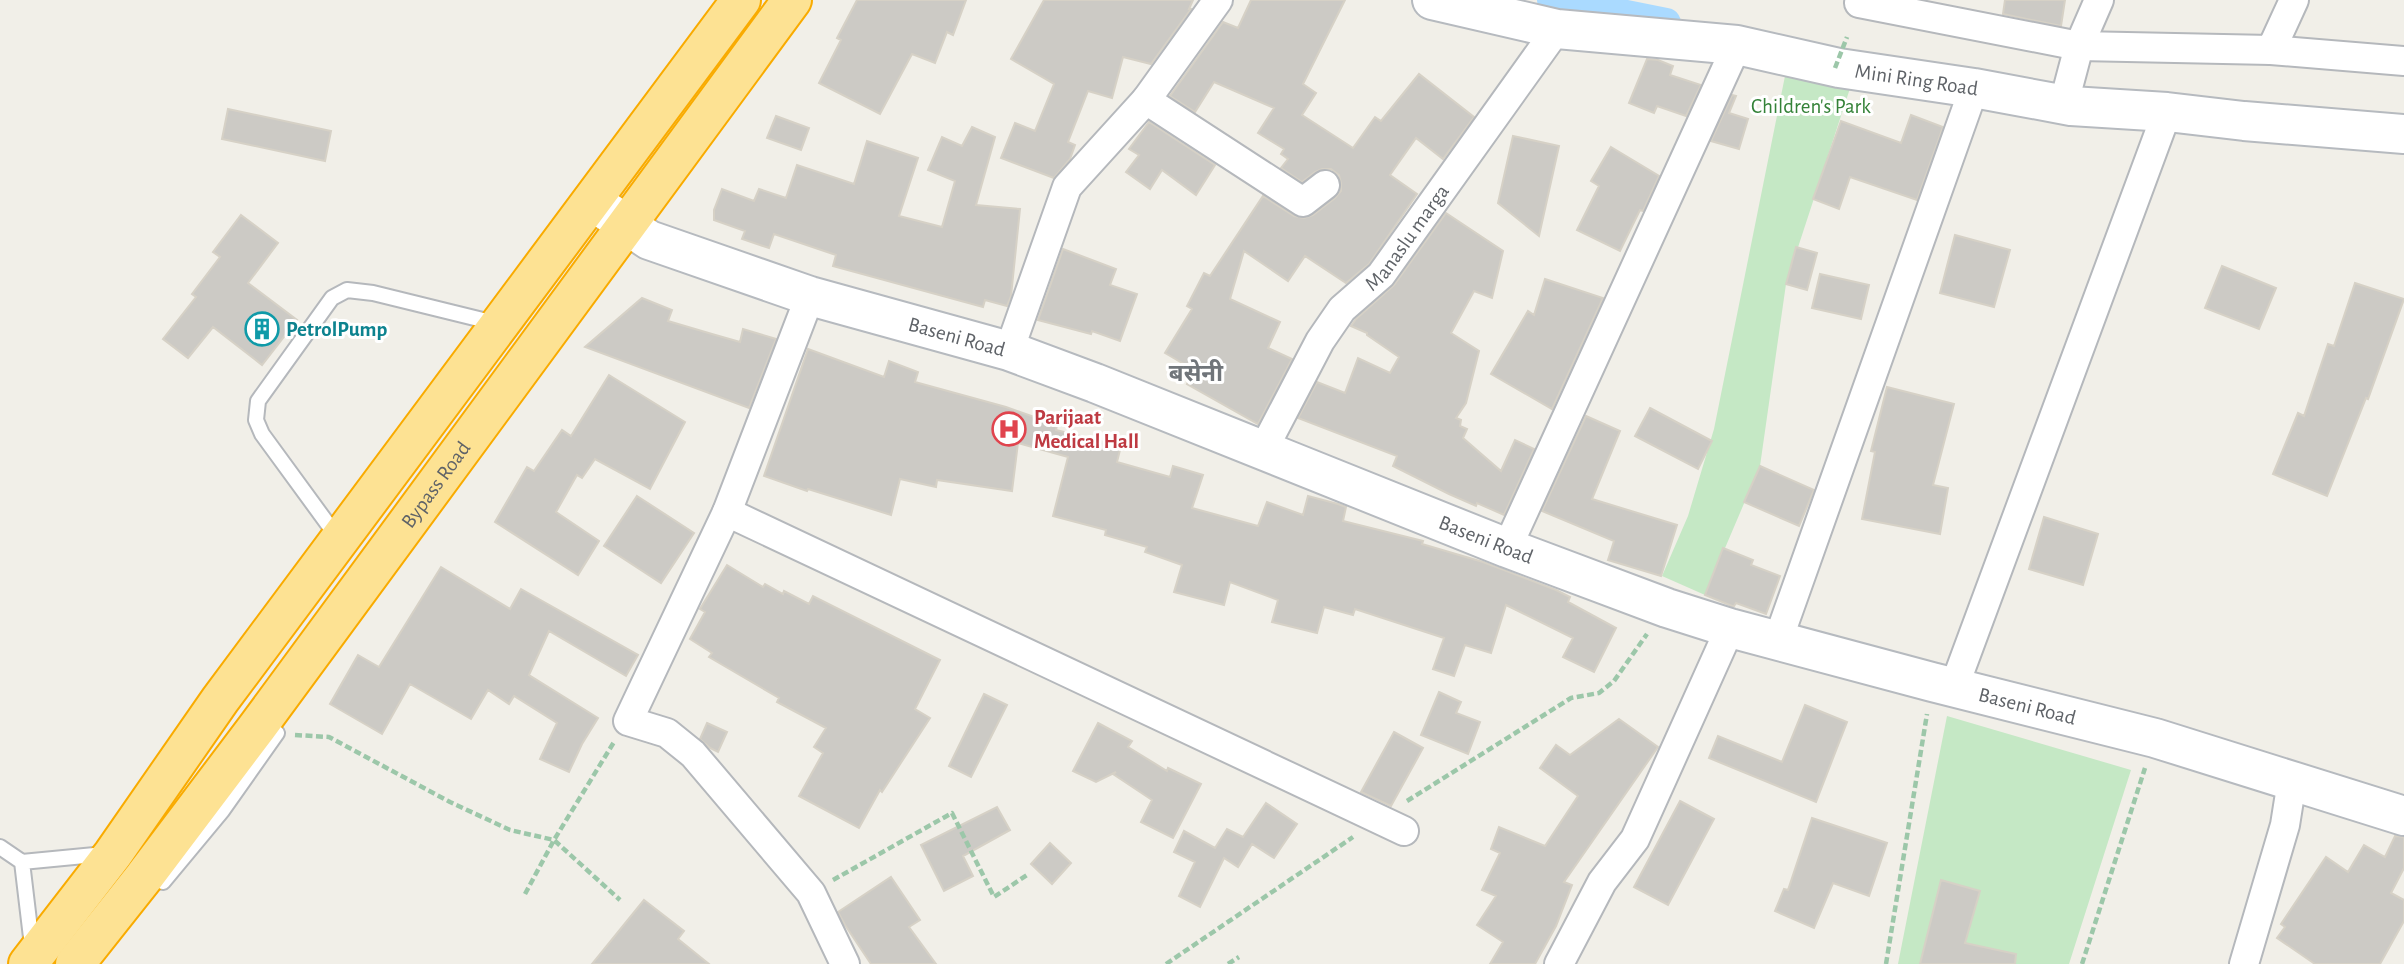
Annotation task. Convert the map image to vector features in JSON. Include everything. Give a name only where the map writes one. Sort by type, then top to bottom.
[{"type":"highway","name":"Bypass Road","points":[[32,958],[113,854],[220,700],[741,0]]},
{"type":"highway","name":"Bypass Road","points":[[75,964],[250,737],[792,0]]},
{"type":"street","points":[[1009,351],[1067,187],[1146,100],[1218,0]]},
{"type":"street","name":"Mini Ring Road","points":[[1432,0],[1557,29],[1737,45],[1839,68],[2068,102],[2244,121],[2404,134]]},
{"type":"street","points":[[2068,102],[2078,52],[2099,0]]},
{"type":"street","points":[[2271,50],[2294,0]]},
{"type":"street","points":[[1855,1],[2078,52],[2271,50],[2404,61]]},
{"type":"street","name":"Manaslu marga","points":[[1263,450],[1320,341],[1342,309],[1381,275],[1557,29]]},
{"type":"street","points":[[1507,548],[1737,45]]},
{"type":"street","points":[[1778,640],[1974,88]]},
{"type":"street","points":[[1146,100],[1303,202],[1325,186]]},
{"type":"street","points":[[1943,685],[2167,112]]},
{"type":"street","name":"Baseni Road","points":[[592,201],[649,240],[810,296],[1009,351],[1507,548],[1667,608],[1730,628],[1943,685],[2155,738],[2404,816]]},
{"type":"street","points":[[810,296],[727,512],[628,721],[667,733],[693,754],[811,893],[845,964]]},
{"type":"street","points":[[727,512],[1404,831]]},
{"type":"street","points":[[1559,964],[1602,882],[1635,839],[1730,628]]},
{"type":"street","points":[[2244,964],[2285,825],[2292,781]]},
{"type":"lane","points":[[339,540],[262,434],[257,419],[258,401],[332,298],[347,290],[373,293],[500,324]]},
{"type":"lane","points":[[155,892],[222,811],[277,733]]},
{"type":"lane","points":[[0,847],[22,862],[113,854]]},
{"type":"lane","points":[[22,862],[32,958]]},
{"type":"path","points":[[1835,68],[1847,37]]},
{"type":"path","points":[[1166,964],[1379,820],[1571,698],[1600,693],[1614,681],[1667,608]]},
{"type":"path","points":[[1886,964],[1943,685]]},
{"type":"path","points":[[525,894],[554,840],[628,721]]},
{"type":"path","points":[[277,733],[329,737],[450,802],[510,830],[554,840],[620,900]]},
{"type":"path","points":[[2082,964],[2155,738]]},
{"type":"path","points":[[811,893],[952,813],[994,897],[1027,875]]},
{"type":"path","points":[[1228,964],[1239,957]]},
{"type":"green space","name":"Children's Park","points":[[1856,70],[1786,284],[1760,466],[1705,595],[1662,576],[1688,516],[1714,429],[1785,76]]},
{"type":"green space","points":[[1947,716],[2131,770],[2069,964],[1898,964]]},
{"type":"building","points":[[857,0],[966,0],[953,35],[947,32],[935,63],[912,54],[880,114],[819,83],[841,40],[837,38]]},
{"type":"building","points":[[1044,0],[1193,0],[1191,9],[1151,64],[1123,57],[1112,98],[1088,91],[1068,142],[1075,145],[1070,159],[1054,178],[1001,158],[1015,123],[1035,131],[1054,84],[1011,59]]},
{"type":"building","points":[[1251,0],[1345,0],[1303,84],[1316,93],[1302,115],[1353,148],[1375,117],[1381,121],[1419,74],[1474,117],[1443,159],[1416,138],[1390,175],[1417,194],[1369,264],[1346,283],[1305,256],[1288,281],[1244,251],[1230,299],[1280,322],[1268,348],[1292,359],[1258,424],[1187,384],[1194,370],[1165,353],[1192,309],[1187,306],[1204,273],[1210,276],[1263,196],[1294,216],[1304,218],[1313,215],[1341,191],[1339,175],[1331,169],[1315,172],[1302,182],[1281,168],[1288,159],[1281,154],[1284,149],[1258,133],[1274,108],[1214,82],[1195,112],[1170,96],[1223,22],[1238,28]]},
{"type":"building","points":[[2005,0],[2065,0],[2061,26],[2003,14]]},
{"type":"building","points":[[1647,59],[1673,66],[1670,75],[1701,85],[1686,116],[1657,106],[1654,113],[1629,103]]},
{"type":"building","points":[[1732,95],[1736,96],[1729,113],[1748,119],[1739,149],[1711,141]]},
{"type":"building","points":[[228,109],[331,131],[325,161],[222,139]]},
{"type":"building","points":[[1911,115],[1943,127],[1917,200],[1850,177],[1839,209],[1813,199],[1841,121],[1901,143]]},
{"type":"building","points":[[776,116],[809,128],[801,150],[767,138]]},
{"type":"building","points":[[1149,122],[1215,165],[1196,195],[1162,170],[1150,189],[1126,172],[1139,155],[1129,149]]},
{"type":"building","points":[[972,127],[995,137],[976,205],[1020,209],[1011,296],[1007,306],[985,300],[983,307],[833,266],[836,255],[774,234],[769,248],[742,239],[745,231],[714,220],[714,210],[722,189],[754,201],[759,189],[786,198],[797,165],[854,184],[867,141],[918,158],[899,216],[942,227],[955,181],[928,170],[942,137],[962,146]]},
{"type":"building","points":[[1513,136],[1559,146],[1539,236],[1498,203]]},
{"type":"building","points":[[1611,147],[1659,176],[1620,251],[1577,230],[1599,186],[1591,181]]},
{"type":"building","points":[[1446,213],[1503,251],[1492,298],[1474,291],[1451,333],[1479,351],[1466,403],[1456,418],[1461,420],[1460,426],[1467,429],[1463,438],[1501,471],[1515,440],[1534,449],[1504,515],[1477,503],[1476,506],[1393,466],[1397,456],[1298,418],[1317,382],[1345,393],[1358,358],[1390,373],[1399,357],[1367,333],[1351,326],[1394,285]]},
{"type":"building","points":[[241,215],[278,243],[248,283],[297,320],[262,365],[213,327],[188,358],[163,339],[196,297],[192,294],[220,257],[213,252]]},
{"type":"building","points":[[1955,235],[2010,250],[1994,307],[1940,293]]},
{"type":"building","points":[[1796,247],[1817,253],[1807,290],[1786,284]]},
{"type":"building","points":[[1063,249],[1116,269],[1110,285],[1137,294],[1120,341],[1092,331],[1091,334],[1038,320]]},
{"type":"building","points":[[2222,266],[2276,288],[2259,329],[2205,308]]},
{"type":"building","points":[[1820,274],[1869,285],[1861,319],[1812,308]]},
{"type":"building","points":[[1545,279],[1603,298],[1552,409],[1491,374],[1528,311],[1534,315]]},
{"type":"building","points":[[2355,283],[2404,299],[2368,399],[2366,398],[2327,496],[2273,474],[2298,413],[2304,416],[2328,344],[2334,346]]},
{"type":"building","points":[[642,298],[672,310],[668,321],[740,342],[743,329],[776,339],[749,408],[585,347]]},
{"type":"building","points":[[808,349],[884,377],[889,361],[918,372],[915,382],[1006,407],[1057,425],[1056,430],[1121,446],[1117,462],[1170,477],[1173,466],[1203,475],[1192,508],[1258,526],[1267,502],[1303,515],[1308,496],[1338,504],[1346,507],[1343,521],[1423,541],[1422,544],[1483,562],[1556,590],[1570,597],[1568,602],[1616,628],[1594,672],[1563,657],[1573,638],[1506,605],[1491,653],[1465,645],[1454,676],[1433,669],[1444,638],[1355,609],[1353,615],[1324,607],[1317,633],[1272,622],[1278,600],[1230,582],[1224,605],[1174,592],[1182,565],[1145,552],[1147,547],[1105,535],[1106,530],[1053,516],[1068,457],[1018,443],[1012,491],[937,480],[936,487],[900,479],[891,515],[808,489],[807,491],[764,476]]},
{"type":"building","points":[[609,375],[685,422],[650,489],[595,459],[582,478],[577,475],[556,512],[599,541],[578,575],[495,522],[527,467],[534,471],[562,430],[571,436]]},
{"type":"building","points":[[1887,387],[1954,404],[1933,485],[1948,488],[1940,534],[1862,519],[1875,452],[1871,451]]},
{"type":"building","points":[[1650,408],[1712,441],[1698,469],[1635,436]]},
{"type":"building","points":[[1586,416],[1620,431],[1592,499],[1677,525],[1661,576],[1608,560],[1614,541],[1542,511]]},
{"type":"building","points":[[1760,466],[1814,490],[1799,526],[1744,502]]},
{"type":"building","points":[[637,496],[694,533],[661,583],[604,546]]},
{"type":"building","points":[[2044,517],[2098,534],[2083,585],[2029,569]]},
{"type":"building","points":[[1723,548],[1753,560],[1751,565],[1780,576],[1766,614],[1736,603],[1732,606],[1705,595]]},
{"type":"building","points":[[727,565],[763,587],[765,584],[783,594],[784,591],[809,604],[813,596],[940,660],[915,709],[930,718],[882,792],[880,790],[859,828],[799,796],[823,753],[814,747],[826,728],[777,702],[779,698],[709,657],[712,653],[690,639],[705,612],[700,609]]},
{"type":"building","points":[[441,567],[510,609],[521,589],[638,655],[626,676],[549,631],[529,675],[598,718],[569,772],[540,759],[557,723],[514,696],[509,704],[488,690],[471,719],[410,684],[382,734],[330,704],[358,655],[379,667]]},
{"type":"building","points":[[1439,692],[1461,702],[1456,713],[1480,722],[1468,754],[1421,735]]},
{"type":"building","points":[[984,694],[1007,705],[971,777],[949,766]]},
{"type":"building","points":[[1805,705],[1847,722],[1816,802],[1709,758],[1718,736],[1782,762]]},
{"type":"building","points":[[1619,719],[1658,747],[1564,882],[1572,885],[1556,926],[1535,964],[1490,964],[1503,942],[1477,925],[1496,896],[1482,890],[1500,853],[1491,849],[1499,827],[1545,846],[1578,796],[1540,768],[1556,745],[1570,755]]},
{"type":"building","points":[[707,723],[727,732],[718,752],[700,739]]},
{"type":"building","points":[[1098,723],[1132,741],[1128,747],[1167,771],[1168,768],[1201,784],[1173,838],[1141,822],[1152,800],[1113,774],[1116,772],[1096,782],[1073,771]]},
{"type":"building","points":[[1394,732],[1423,748],[1391,806],[1361,792]]},
{"type":"building","points":[[1680,801],[1714,819],[1668,905],[1634,887]]},
{"type":"building","points":[[1266,803],[1297,824],[1274,858],[1252,844],[1238,867],[1224,858],[1200,907],[1179,896],[1195,862],[1174,852],[1184,831],[1215,848],[1227,829],[1243,837]]},
{"type":"building","points":[[997,807],[1010,830],[963,856],[973,876],[944,891],[921,845]]},
{"type":"building","points":[[1812,818],[1887,843],[1869,896],[1833,883],[1814,928],[1775,911],[1784,889],[1788,890]]},
{"type":"building","points":[[2395,836],[2404,837],[2404,868],[2391,893],[2404,900],[2404,921],[2380,964],[2315,964],[2277,938],[2285,927],[2281,924],[2326,857],[2348,872],[2364,845],[2385,857]]},
{"type":"building","points":[[1050,843],[1071,863],[1052,884],[1031,864]]},
{"type":"building","points":[[891,877],[920,920],[909,927],[936,964],[871,964],[838,912]]},
{"type":"building","points":[[1941,880],[1980,891],[1965,943],[2016,954],[2015,964],[1920,964]]},
{"type":"building","points":[[644,900],[684,931],[678,939],[709,964],[592,964]]},
{"type":"waterway","points":[[1552,0],[1666,23]]},
{"type":"place","name":"PetrolPump","points":[[262,329]]},
{"type":"place","name":"Parijaat Medical Hall","points":[[1009,429]]},
{"type":"district","name":"बसेनी","points":[[1196,374]]}]
